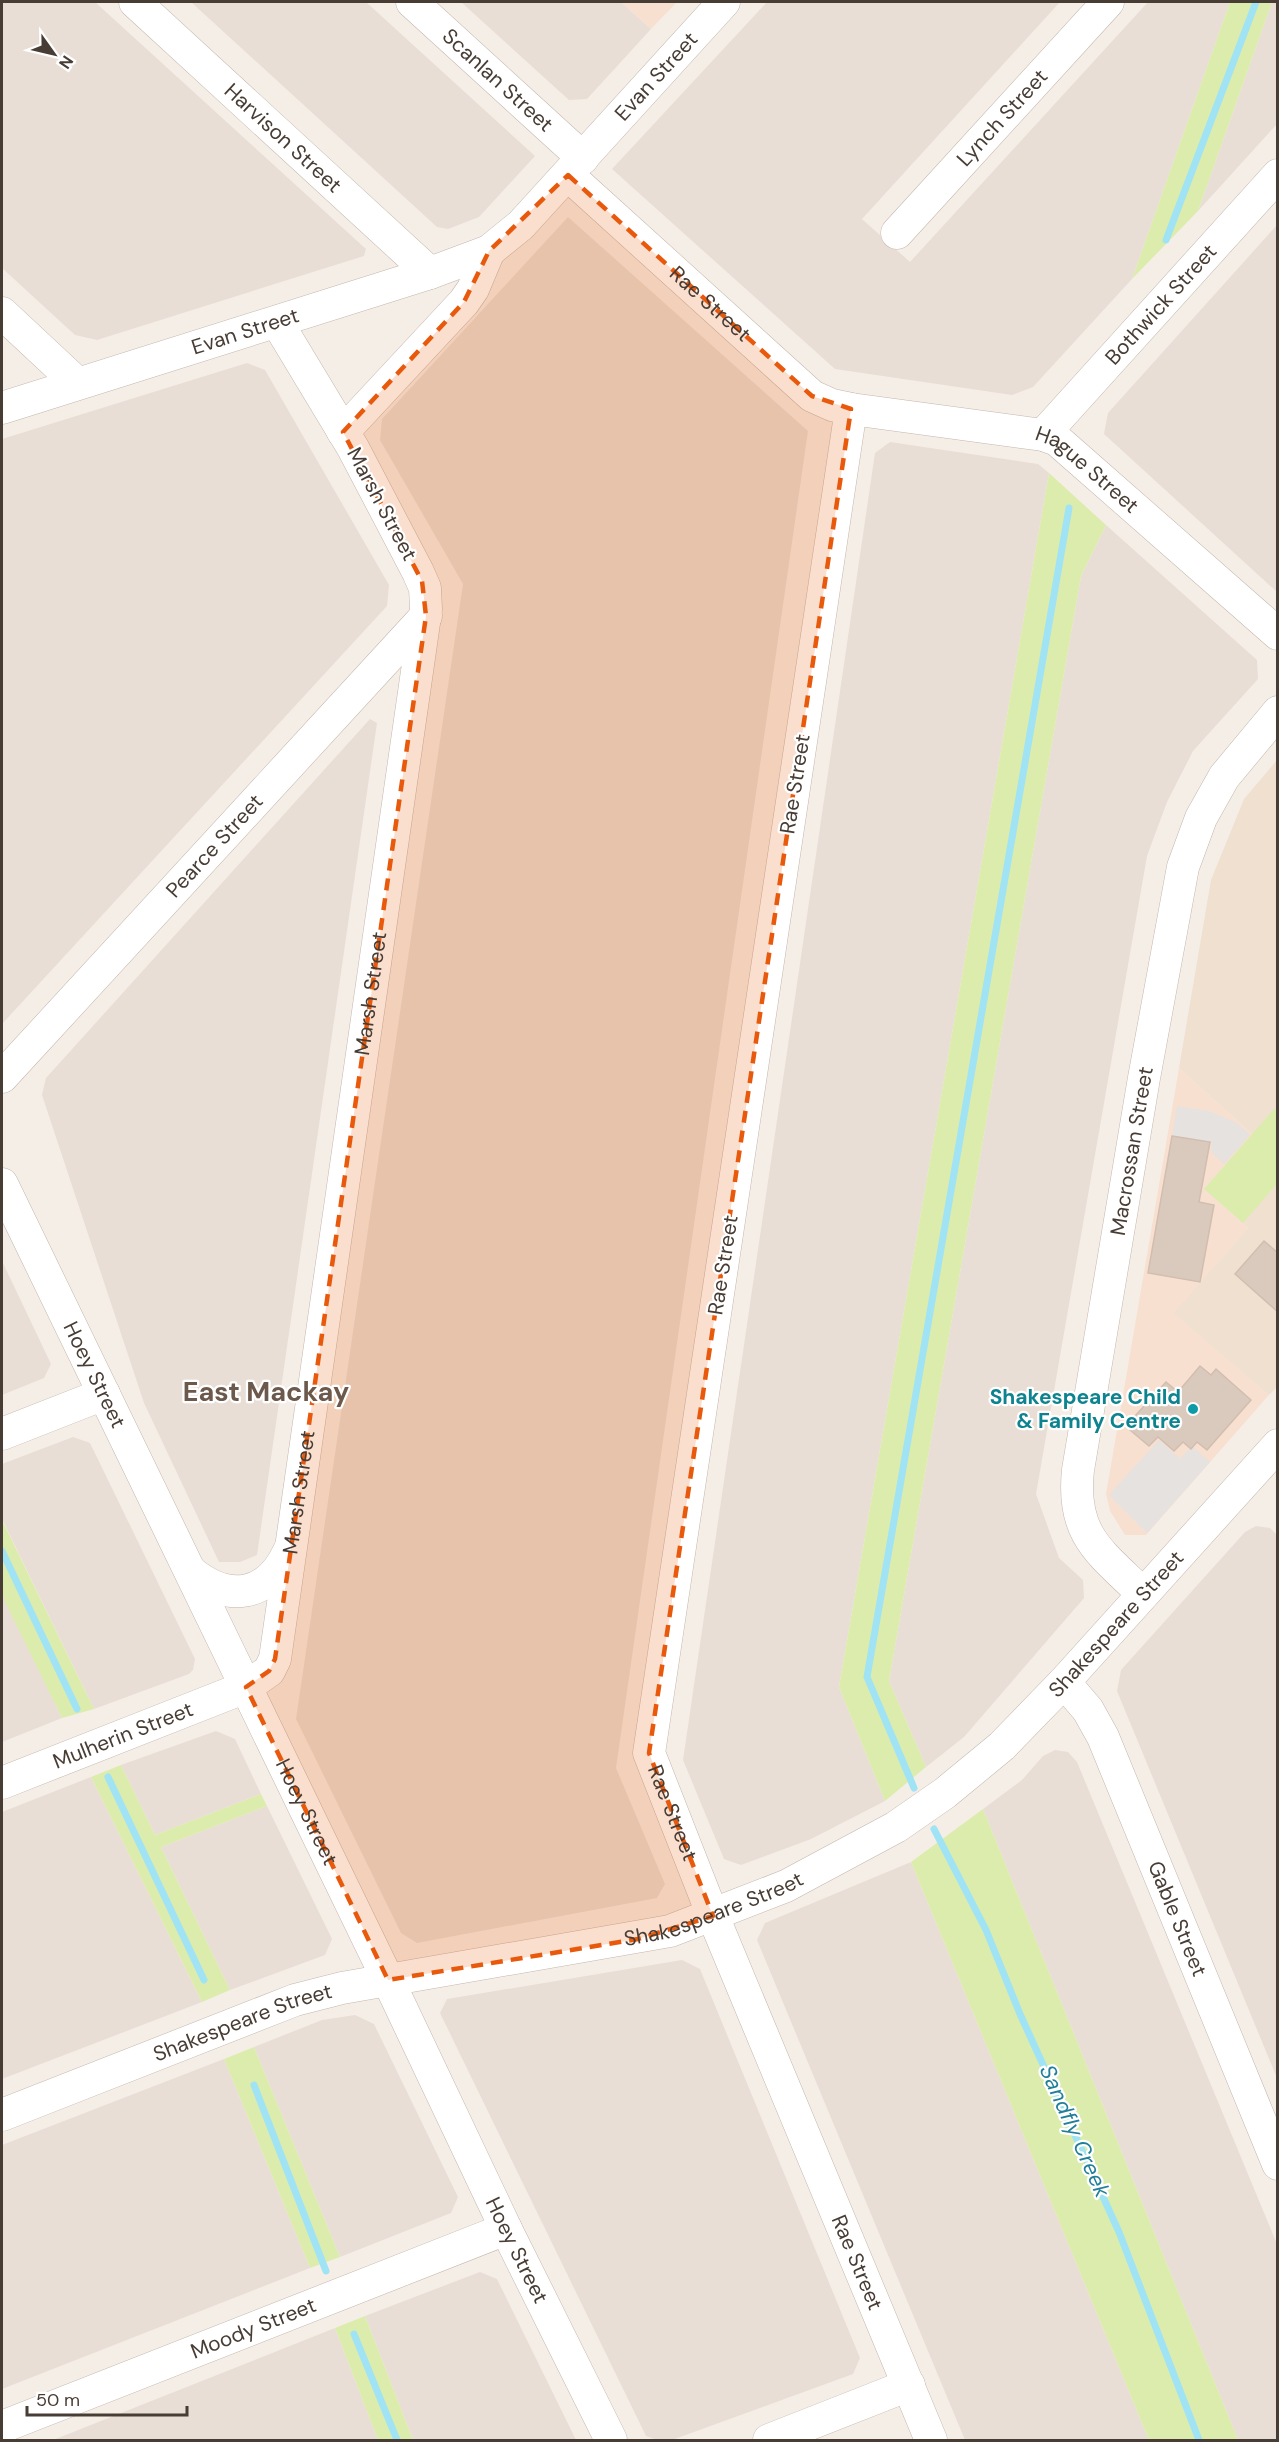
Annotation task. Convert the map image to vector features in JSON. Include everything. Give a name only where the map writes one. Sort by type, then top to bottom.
[{"type":"street","name":"Harvison Street","points":[[135,2],[430,273]]},
{"type":"street","name":"Scanlan Street","points":[[412,2],[575,166]]},
{"type":"street","name":"Evan Street","points":[[2,408],[430,273],[489,251],[512,234],[724,2]]},
{"type":"street","name":"Lynch Street","points":[[897,233],[1108,2]]},
{"type":"street","name":"Rae Street","points":[[575,166],[804,389],[824,402],[851,409],[649,1753],[713,1916],[931,2440]]},
{"type":"street","name":"Bothwick Street","points":[[1043,435],[1278,175]]},
{"type":"street","points":[[343,432],[464,302],[473,289],[489,251]]},
{"type":"street","points":[[2,313],[77,384]]},
{"type":"street","name":"Marsh Street","points":[[246,1688],[267,1674],[274,1663],[426,616],[423,581],[343,432],[277,322]]},
{"type":"street","name":"Hague Street","points":[[851,409],[1043,435],[1057,440],[1278,634]]},
{"type":"street","name":"Pearce Street","points":[[2,1077],[426,616]]},
{"type":"street","name":"Macrossan Street","points":[[1143,1594],[1087,1535],[1078,1506],[1078,1470],[1144,1078],[1183,867],[1194,834],[1215,790],[1242,752],[1278,712]]},
{"type":"street","name":"Hoey Street","points":[[2,1184],[388,1980],[506,2229],[611,2440]]},
{"type":"street","points":[[2,1434],[104,1394]]},
{"type":"street","name":"Shakespeare Street","points":[[2,2115],[295,2000],[388,1980],[638,1939],[713,1916],[819,1870],[896,1827],[945,1793],[1002,1746],[1064,1682],[1277,1447]]},
{"type":"street","points":[[190,1572],[220,1590],[246,1591],[258,1586],[276,1572],[292,1544]]},
{"type":"street","name":"Gable Street","points":[[1064,1682],[1088,1710],[1102,1737],[1278,2163]]},
{"type":"street","name":"Mulherin Street","points":[[2,1783],[246,1688]]},
{"type":"street","name":"Moody Street","points":[[2,2427],[506,2229]]},
{"type":"street","points":[[769,2440],[909,2385]]},
{"type":"highlighted area","points":[[568,175],[812,396],[851,409],[649,1753],[713,1916],[638,1939],[388,1980],[246,1687],[269,1671],[275,1659],[426,616],[422,581],[343,432],[464,302],[489,251]]},
{"type":"shaded area","points":[[2,2],[95,2],[366,249],[364,256],[97,340],[75,335],[2,268]]},
{"type":"shaded area","points":[[191,2],[366,2],[535,156],[479,217],[448,229],[437,227]]},
{"type":"shaded area","points":[[461,2],[621,2],[651,29],[587,99],[569,100]]},
{"type":"shaded area","points":[[621,2],[677,2],[651,29]]},
{"type":"shaded area","points":[[767,2],[1060,2],[862,219],[910,262],[1148,2],[1230,2],[1132,279],[1033,387],[1012,395],[835,369],[612,169]]},
{"type":"shaded area","points":[[1272,2],[1278,2],[1277,124],[1198,211]]},
{"type":"shaded area","points":[[568,217],[808,431],[616,1768],[665,1884],[657,1898],[417,1943],[401,1933],[296,1719],[463,584],[380,440],[382,419]]},
{"type":"shaded area","points":[[1277,225],[1277,592],[1104,434],[1108,413]]},
{"type":"shaded area","points":[[247,363],[265,370],[389,585],[387,606],[2,1024],[2,439]]},
{"type":"shaded area","points":[[890,442],[1038,464],[1049,473],[839,1687],[885,1801],[811,1839],[741,1865],[724,1859],[683,1760],[875,453]]},
{"type":"shaded area","points":[[1106,525],[1257,660],[1258,679],[1193,751],[1167,802],[1147,856],[1036,1494],[1059,1558],[1083,1580],[1084,1598],[964,1737],[926,1767],[889,1681],[1081,576]]},
{"type":"shaded area","points":[[370,719],[377,723],[257,1555],[240,1562],[219,1562],[144,1403],[42,1095],[46,1078]]},
{"type":"shaded area","points":[[1277,760],[1277,1387],[1269,1395],[1174,1313],[1248,1228],[1204,1189],[1252,1134],[1179,1068],[1211,880],[1244,799]]},
{"type":"shaded area","points":[[1179,1068],[1252,1134],[1204,1189],[1248,1228],[1175,1313],[1269,1395],[1146,1535],[1125,1535],[1110,1511],[1106,1494]]},
{"type":"shaded area","points":[[1177,1106],[1209,1111],[1237,1123],[1250,1135],[1224,1164],[1211,1152],[1212,1143],[1172,1136]]},
{"type":"shaded area","points":[[2,1261],[51,1364],[44,1378],[2,1395]]},
{"type":"shaded area","points":[[73,1437],[90,1443],[195,1659],[193,1670],[189,1674],[94,1709],[2,1519],[2,1464]]},
{"type":"shaded area","points":[[1159,1440],[1180,1459],[1192,1446],[1210,1462],[1147,1533],[1109,1495]]},
{"type":"shaded area","points":[[1256,1526],[1270,1528],[1278,1536],[1277,2078],[1117,1691],[1121,1670],[1245,1532]]},
{"type":"shaded area","points":[[2,1593],[62,1718],[2,1742]]},
{"type":"shaded area","points":[[216,1731],[235,1739],[261,1794],[155,1835],[121,1765]]},
{"type":"shaded area","points":[[1055,1750],[1068,1752],[1077,1762],[1277,2244],[1277,2440],[1238,2440],[983,1809],[1022,1780],[1043,1756]]},
{"type":"shaded area","points":[[91,1777],[202,2002],[2,2079],[2,1812]]},
{"type":"shaded area","points":[[267,1806],[332,1939],[325,1955],[230,1990],[161,1847]]},
{"type":"shaded area","points":[[911,1862],[1149,2440],[965,2440],[757,1940],[765,1923]]},
{"type":"shaded area","points":[[682,1960],[700,1969],[860,2358],[853,2374],[672,2440],[657,2440],[646,2436],[440,2013],[447,1999]]},
{"type":"shaded area","points":[[355,2015],[374,2024],[458,2197],[451,2213],[340,2257],[254,2047],[322,2020]]},
{"type":"shaded area","points":[[224,2059],[310,2268],[2,2389],[2,2145]]},
{"type":"shaded area","points":[[480,2272],[497,2279],[576,2440],[413,2440],[365,2316]]},
{"type":"shaded area","points":[[335,2328],[378,2440],[53,2440]]},
{"type":"green space","points":[[1230,2],[1272,2],[1198,211],[1132,279]]},
{"type":"green space","points":[[1049,473],[1106,525],[1081,576],[889,1681],[926,1767],[885,1801],[839,1687]]},
{"type":"green space","points":[[1274,1109],[1278,1112],[1277,1184],[1243,1223],[1204,1189]]},
{"type":"green space","points":[[2,1520],[94,1709],[62,1718],[5,1602],[2,1594]]},
{"type":"green space","points":[[121,1765],[155,1835],[261,1794],[267,1806],[161,1847],[230,1990],[202,2002],[91,1777]]},
{"type":"green space","points":[[983,1809],[1238,2440],[1149,2440],[911,1862]]},
{"type":"green space","points":[[254,2047],[340,2257],[310,2268],[224,2059]]},
{"type":"green space","points":[[365,2316],[413,2440],[378,2440],[335,2328]]},
{"type":"building","points":[[1172,1136],[1210,1142],[1199,1202],[1214,1205],[1200,1282],[1148,1273]]},
{"type":"building","points":[[1264,1241],[1278,1253],[1278,1312],[1235,1274]]},
{"type":"building","name":"Shakespeare Child & Family Centre","points":[[1200,1366],[1211,1375],[1216,1369],[1251,1400],[1207,1450],[1197,1442],[1191,1449],[1183,1442],[1174,1451],[1158,1437],[1149,1446],[1130,1430],[1139,1420],[1135,1416],[1166,1382],[1178,1392]]},
{"type":"waterway","points":[[1166,240],[1256,2]]},
{"type":"waterway","points":[[914,1788],[867,1677],[1069,508]]},
{"type":"waterway","points":[[2,1551],[77,1709]]},
{"type":"waterway","points":[[108,1777],[204,1980]]},
{"type":"waterway","name":"Sandfly Creek","points":[[934,1829],[986,1930],[1020,2014],[1119,2232],[1199,2440]]},
{"type":"waterway","points":[[254,2085],[326,2271]]},
{"type":"waterway","points":[[354,2334],[397,2440]]},
{"type":"place","name":"Shakespeare Child & Family Centre","points":[[1193,1409]]},
{"type":"district","name":"East Mackay","points":[[266,1391]]}]
